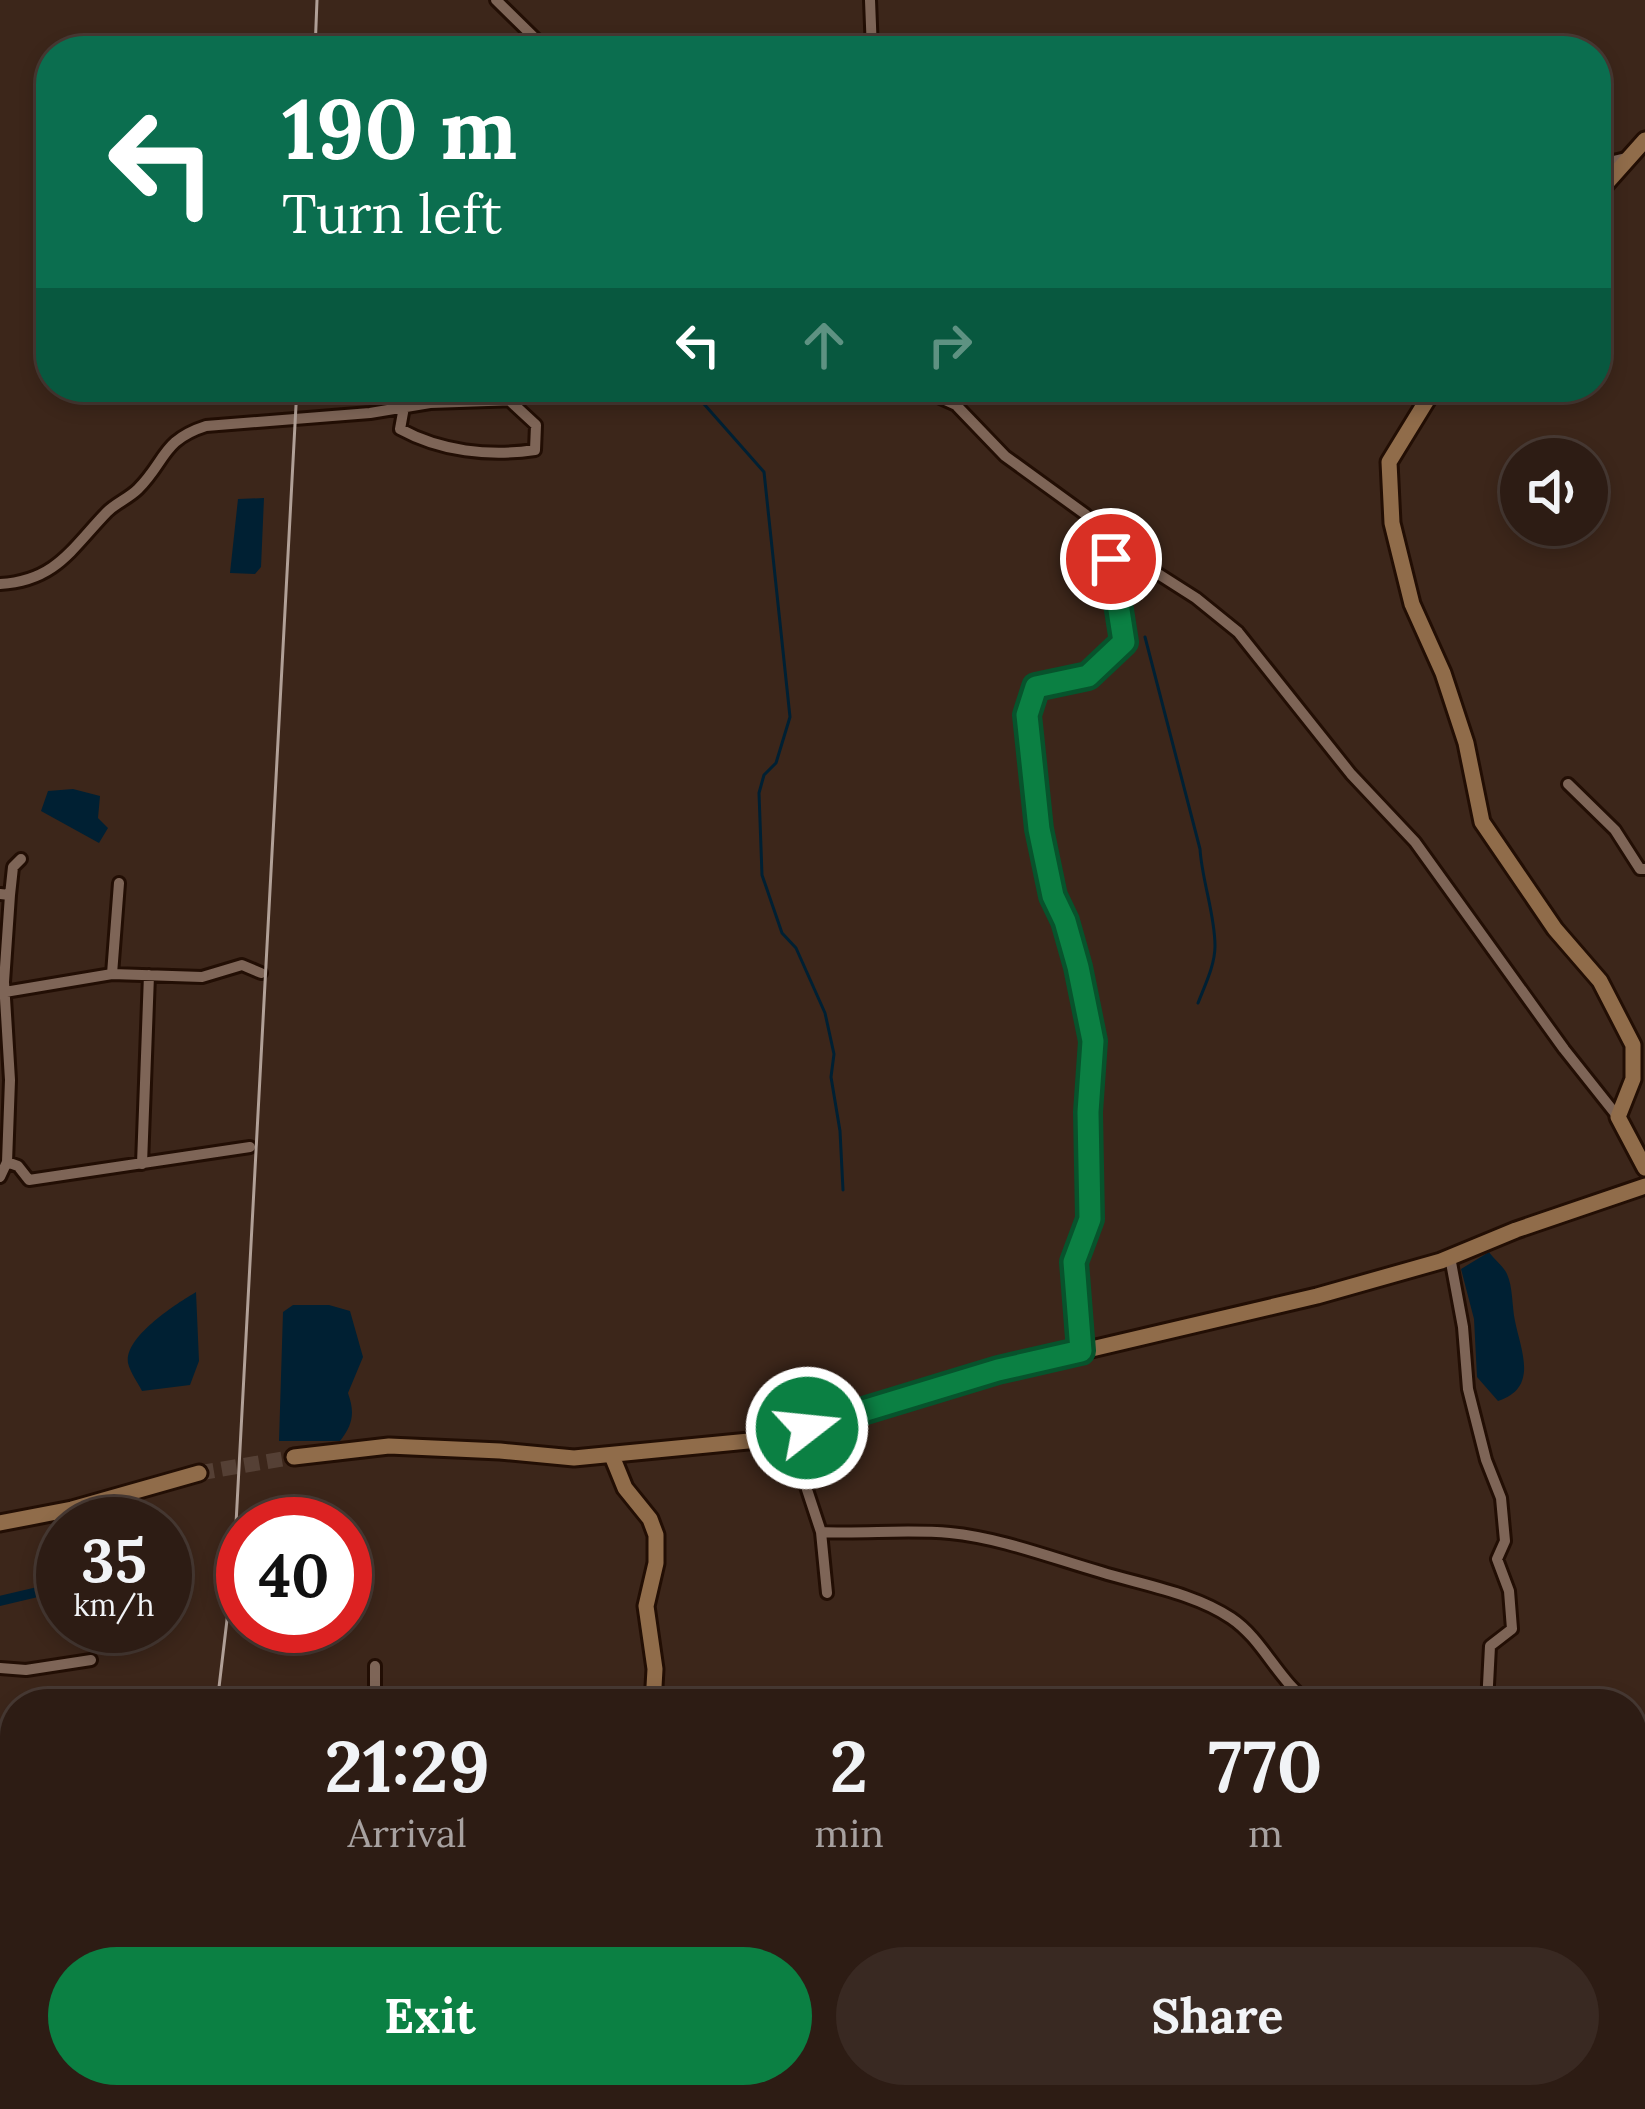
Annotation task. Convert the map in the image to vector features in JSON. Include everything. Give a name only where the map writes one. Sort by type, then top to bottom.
[{"type":"street","points":[[496,0],[533,36]]},
{"type":"street","points":[[870,0],[871,36]]},
{"type":"street","points":[[1611,178],[1645,140]]},
{"type":"street","points":[[1611,161],[1629,157]]},
{"type":"street","points":[[0,584],[18,584],[49,572],[108,512],[140,488],[162,453],[181,434],[228,424],[450,402]]},
{"type":"street","points":[[404,407],[400,429],[425,443],[512,453],[535,450],[536,425],[511,402]]},
{"type":"street","points":[[950,402],[1005,456],[1085,514],[1116,547],[1149,565],[1238,632],[1351,774],[1415,842],[1618,1117],[1645,1168]]},
{"type":"street","points":[[1426,402],[1389,462],[1392,524],[1412,604],[1443,673],[1466,743],[1482,822],[1555,929],[1600,981],[1633,1045],[1633,1079],[1618,1117]]},
{"type":"street","points":[[1081,1351],[1074,1262],[1090,1219],[1088,1112],[1093,1041],[1078,967],[1047,868],[1027,724],[1028,703],[1036,687],[1088,676],[1124,642],[1110,570],[1116,547]]},
{"type":"street","points":[[1568,784],[1616,830],[1640,869],[1645,869]]},
{"type":"street","points":[[0,1177],[7,1162],[10,1080],[5,894],[13,867],[21,859]]},
{"type":"street","points":[[112,974],[119,883]]},
{"type":"street","points":[[5,992],[112,974],[202,976],[242,965],[261,973]]},
{"type":"street","points":[[142,1164],[149,975]]},
{"type":"street","points":[[7,1162],[18,1166],[29,1180],[250,1147]]},
{"type":"street","points":[[294,1457],[388,1446],[574,1458],[789,1435],[998,1370],[1317,1296],[1450,1257],[1645,1186]]},
{"type":"street","points":[[1450,1257],[1468,1389],[1501,1498],[1505,1541],[1497,1558],[1509,1591],[1512,1630],[1490,1646],[1488,1689]]},
{"type":"street","points":[[789,1435],[821,1532],[827,1593]]},
{"type":"street","points":[[612,1456],[625,1488],[650,1519],[656,1535],[656,1564],[646,1606],[654,1689]]},
{"type":"street","points":[[0,1523],[72,1509],[199,1473]]},
{"type":"street","points":[[821,1532],[952,1534],[1179,1595],[1236,1621],[1295,1689]]},
{"type":"street","points":[[0,1668],[26,1670],[91,1660]]},
{"type":"street","points":[[375,1666],[375,1689]]},
{"type":"water","points":[[264,498],[261,567],[255,574],[230,573],[238,499]]},
{"type":"water","points":[[73,789],[100,796],[98,818],[108,828],[99,843],[41,811],[48,791]]},
{"type":"water","points":[[1489,1252],[1509,1279],[1524,1367],[1519,1387],[1498,1401],[1477,1377],[1474,1319],[1461,1269]]},
{"type":"water","points":[[196,1292],[199,1361],[190,1385],[142,1391],[128,1363],[134,1343],[153,1322]]},
{"type":"water","points":[[293,1305],[329,1305],[350,1311],[363,1357],[348,1393],[350,1424],[340,1441],[279,1441],[283,1312]]},
{"type":"waterway","points":[[702,402],[764,472],[790,717],[776,763],[764,775],[759,793],[762,875],[782,933],[796,948],[825,1013],[834,1054],[831,1077],[843,1190]]},
{"type":"waterway","points":[[1145,637],[1200,849],[1213,922],[1213,960],[1198,1003]]},
{"type":"waterway","points":[[0,1601],[36,1592]]},
{"type":"tunnel","points":[[199,1473],[294,1457]]},
{"type":"railway","points":[[316,36],[317,0]]},
{"type":"railway","points":[[219,1689],[234,1561],[296,402]]},
{"type":"route","points":[[807,1428],[998,1370],[1081,1351],[1074,1262],[1090,1219],[1088,1112],[1093,1041],[1078,967],[1043,854],[1027,715],[1036,687],[1088,676],[1124,642],[1111,559]]}]
